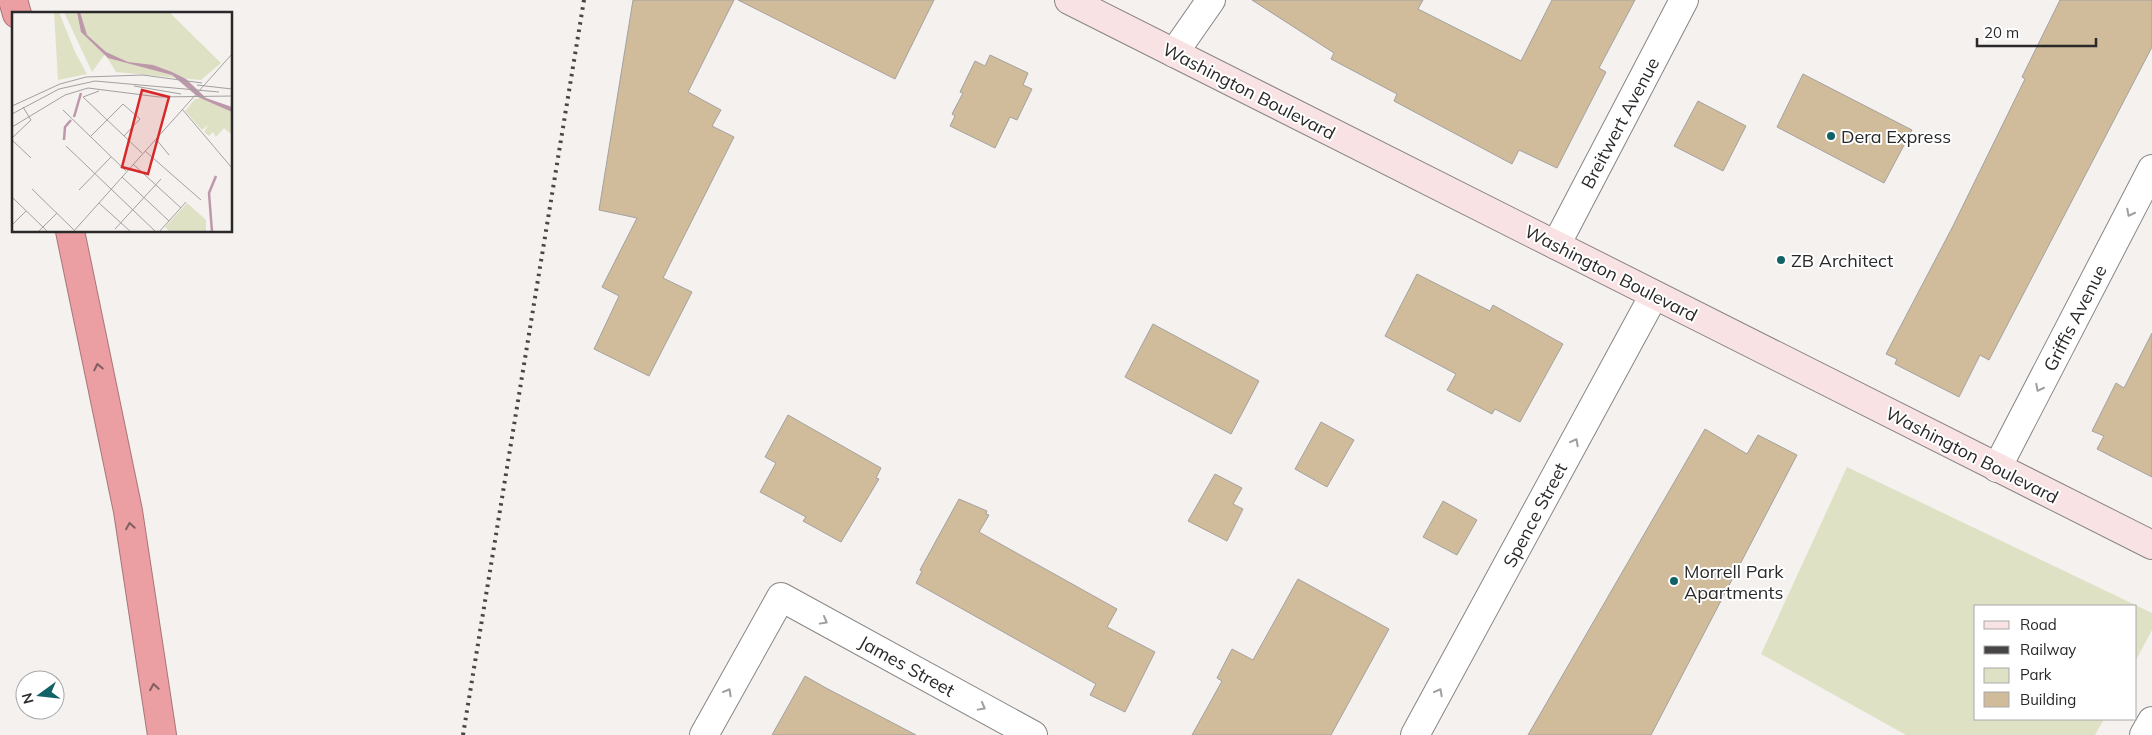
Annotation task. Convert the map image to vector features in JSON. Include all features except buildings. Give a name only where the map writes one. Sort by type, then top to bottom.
[{"type":"highway","points":[[72,242],[128,511],[162,735]]},
{"type":"main road","name":"Washington Boulevard","points":[[1069,0],[2152,546]]},
{"type":"street","points":[[1174,53],[1211,0]]},
{"type":"street","name":"Breitwert Avenue","points":[[1556,245],[1684,0]]},
{"type":"street","name":"Griffis Avenue","points":[[1997,468],[2152,169]]},
{"type":"street","name":"Spence Street","points":[[1416,735],[1654,295]]},
{"type":"street","name":"James Street","points":[[704,735],[781,597],[1032,735]]},
{"type":"street","points":[[2144,735],[2152,721]]},
{"type":"green space","points":[[1847,467],[2135,605],[1974,605],[1974,720],[2103,720],[2095,735],[1906,735],[1761,654]]},
{"type":"green space","points":[[2137,606],[2152,613],[2152,630],[2137,658]]},
{"type":"railway","points":[[463,735],[584,0]]},
{"type":"place","name":"Dera Express","points":[[1831,136]]},
{"type":"place","name":"ZB Architect","points":[[1781,260]]},
{"type":"place","name":"Morrell Park Apartments","points":[[1674,581]]}]
